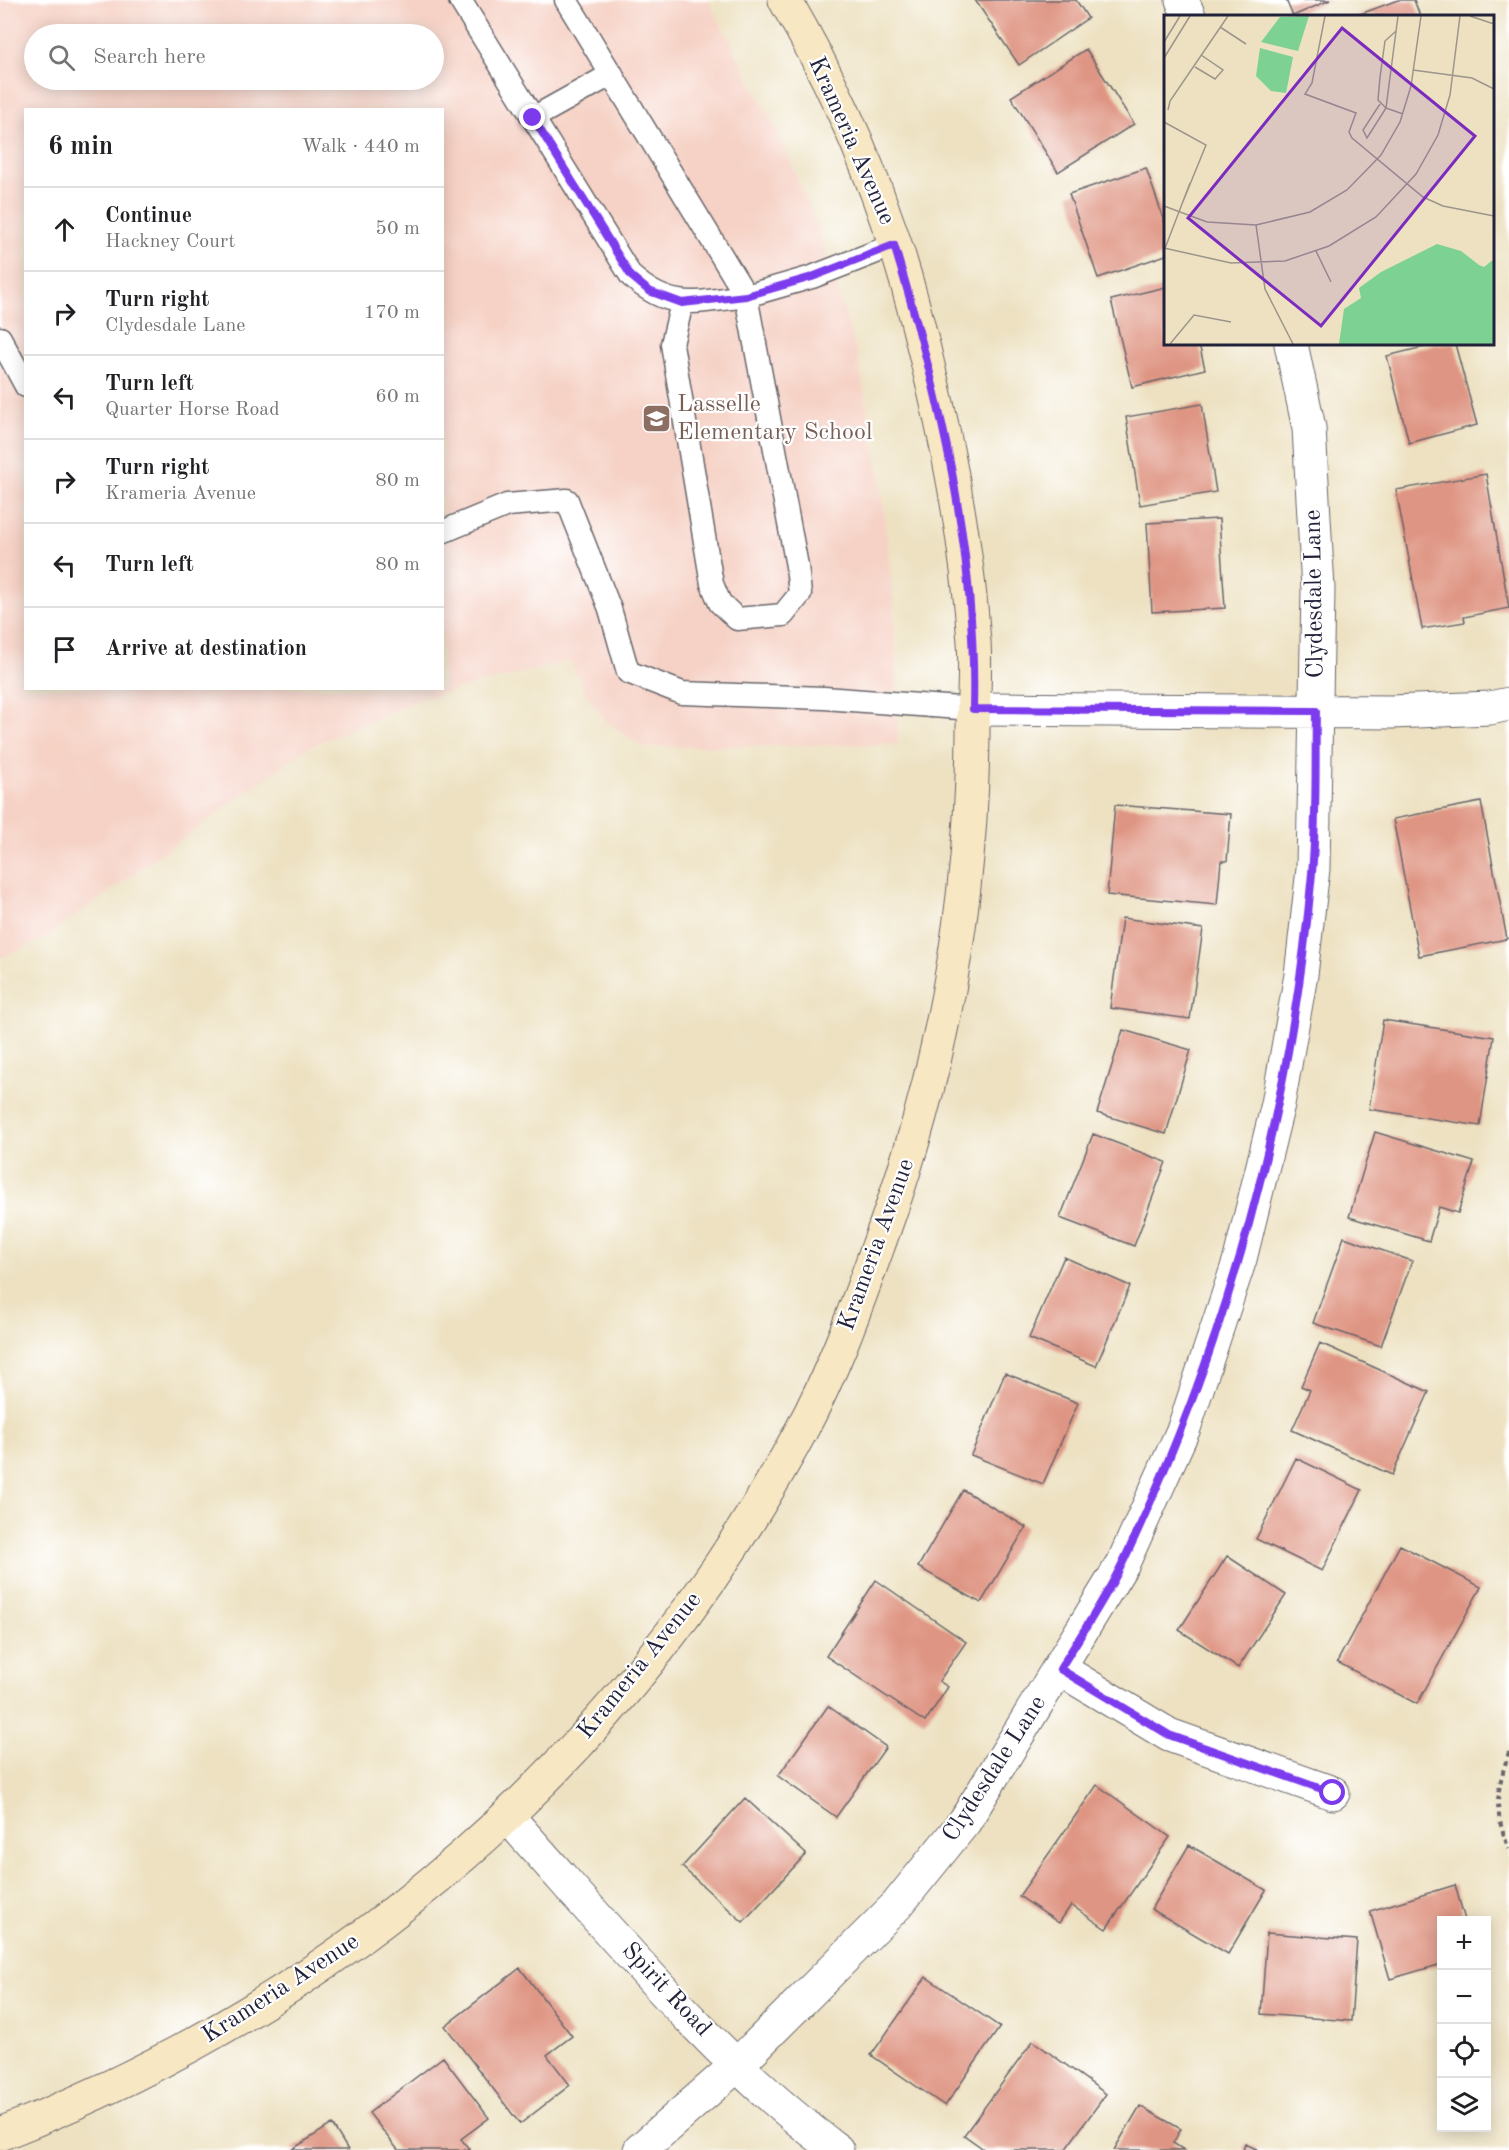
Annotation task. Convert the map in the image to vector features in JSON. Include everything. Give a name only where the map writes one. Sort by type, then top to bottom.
[{"type":"street","name":"Krameria Avenue","points":[[0,2134],[72,2106],[150,2069],[289,1988],[375,1928],[507,1816],[573,1750],[663,1643],[736,1541],[802,1429],[848,1329],[899,1188],[933,1073],[955,962],[966,873],[973,778],[975,650],[966,560],[947,445],[917,321],[888,224],[846,121],[785,0]]},
{"type":"street","points":[[1182,0],[1189,15]]},
{"type":"street","name":"Clydesdale Lane","points":[[640,2150],[737,2065],[904,1897],[965,1821],[1123,1563],[1184,1428],[1240,1259],[1278,1104],[1301,975],[1313,869],[1318,589],[1309,428],[1291,345]]},
{"type":"street","points":[[973,709],[1316,711],[1479,709],[1509,704]]},
{"type":"street","points":[[1060,1669],[1169,1735],[1333,1793]]},
{"type":"street","name":"Spirit Road","points":[[507,1816],[657,1982],[737,2065],[837,2150]]},
{"type":"lane","points":[[460,0],[631,276],[649,291],[682,303],[746,296],[812,277],[894,245]]},
{"type":"lane","points":[[566,0],[746,296],[797,566],[800,594],[783,615],[737,619],[720,603],[712,584],[672,344],[682,303]]},
{"type":"lane","points":[[533,118],[612,74]]},
{"type":"lane","points":[[0,338],[24,382]]},
{"type":"lane","points":[[444,531],[507,505],[567,501],[610,609],[628,672],[682,693],[824,698],[973,709]]},
{"type":"path","points":[[1509,1752],[1499,1782],[1497,1820],[1509,1849]]},
{"type":"shaded area","name":"Lasselle Elementary School","points":[[0,0],[708,0],[782,141],[820,234],[857,354],[881,485],[894,607],[898,744],[643,747],[606,721],[585,692],[570,661],[420,699],[307,748],[45,938],[0,958]]},
{"type":"building","points":[[975,0],[1076,0],[1088,18],[1019,65]]},
{"type":"building","points":[[1286,0],[1330,0],[1295,15],[1293,15]]},
{"type":"building","points":[[1398,0],[1414,0],[1420,15],[1358,15]]},
{"type":"building","points":[[1086,49],[1134,124],[1058,172],[1011,97]]},
{"type":"building","points":[[1146,168],[1164,220],[1164,256],[1098,278],[1069,194]]},
{"type":"building","points":[[1164,287],[1164,345],[1199,345],[1205,369],[1132,387],[1111,300]]},
{"type":"building","points":[[1431,345],[1455,345],[1477,425],[1409,443],[1387,356]]},
{"type":"building","points":[[1202,404],[1216,492],[1140,505],[1126,417]]},
{"type":"building","points":[[1486,474],[1509,608],[1464,617],[1465,622],[1422,629],[1396,490]]},
{"type":"building","points":[[1219,519],[1225,608],[1152,612],[1147,523]]},
{"type":"building","points":[[1481,802],[1507,939],[1419,956],[1393,819]]},
{"type":"building","points":[[1115,805],[1231,814],[1227,861],[1221,861],[1217,905],[1107,895]]},
{"type":"building","points":[[1122,918],[1203,929],[1190,1019],[1110,1008]]},
{"type":"building","points":[[1383,1020],[1494,1037],[1480,1126],[1369,1109]]},
{"type":"building","points":[[1123,1030],[1191,1050],[1166,1134],[1097,1113]]},
{"type":"building","points":[[1375,1132],[1474,1162],[1458,1213],[1439,1207],[1429,1241],[1349,1217]]},
{"type":"building","points":[[1093,1134],[1166,1162],[1134,1246],[1060,1218]]},
{"type":"building","points":[[1344,1237],[1412,1261],[1381,1346],[1313,1323]]},
{"type":"building","points":[[1064,1257],[1130,1286],[1096,1366],[1029,1338]]},
{"type":"building","points":[[1320,1343],[1429,1392],[1392,1475],[1292,1430],[1310,1390],[1301,1386]]},
{"type":"building","points":[[1005,1373],[1078,1403],[1043,1484],[971,1455]]},
{"type":"building","points":[[1296,1458],[1362,1490],[1322,1571],[1256,1539]]},
{"type":"building","points":[[963,1490],[1026,1527],[981,1603],[918,1567]]},
{"type":"building","points":[[1400,1545],[1481,1587],[1417,1704],[1337,1662]]},
{"type":"building","points":[[1227,1556],[1286,1595],[1238,1668],[1179,1630]]},
{"type":"building","points":[[876,1580],[966,1642],[939,1681],[948,1687],[925,1722],[826,1656]]},
{"type":"building","points":[[828,1706],[886,1747],[836,1817],[778,1776]]},
{"type":"building","points":[[1097,1785],[1170,1837],[1106,1929],[1071,1905],[1059,1923],[1019,1896]]},
{"type":"building","points":[[745,1798],[806,1854],[743,1922],[682,1867]]},
{"type":"building","points":[[1189,1845],[1266,1890],[1228,1954],[1151,1909]]},
{"type":"building","points":[[1455,1885],[1464,1916],[1437,1916],[1437,1965],[1390,1979],[1370,1911]]},
{"type":"building","points":[[1267,1933],[1357,1940],[1351,2021],[1261,2014]]},
{"type":"building","points":[[520,1968],[572,2036],[547,2055],[570,2085],[520,2124],[445,2026]]},
{"type":"building","points":[[926,1977],[1000,2027],[945,2106],[871,2055]]},
{"type":"building","points":[[1033,2041],[1106,2094],[1065,2150],[985,2150],[964,2135]]},
{"type":"building","points":[[443,2057],[489,2118],[461,2139],[470,2150],[398,2150],[369,2113]]},
{"type":"building","points":[[1140,2106],[1181,2129],[1173,2143],[1184,2150],[1114,2150]]},
{"type":"building","points":[[332,2124],[348,2150],[291,2150]]},
{"type":"building","points":[[1245,2144],[1259,2150],[1243,2150]]},
{"type":"place","name":"Lasselle Elementary School","points":[[656,419]]},
{"type":"route","points":[[533,118],[631,276],[649,291],[682,303],[746,296],[812,277],[894,245],[917,321],[947,445],[966,560],[975,650],[973,709],[1316,711],[1313,869],[1301,975],[1278,1104],[1240,1259],[1184,1428],[1123,1563],[1060,1669],[1169,1735],[1333,1793]]}]
